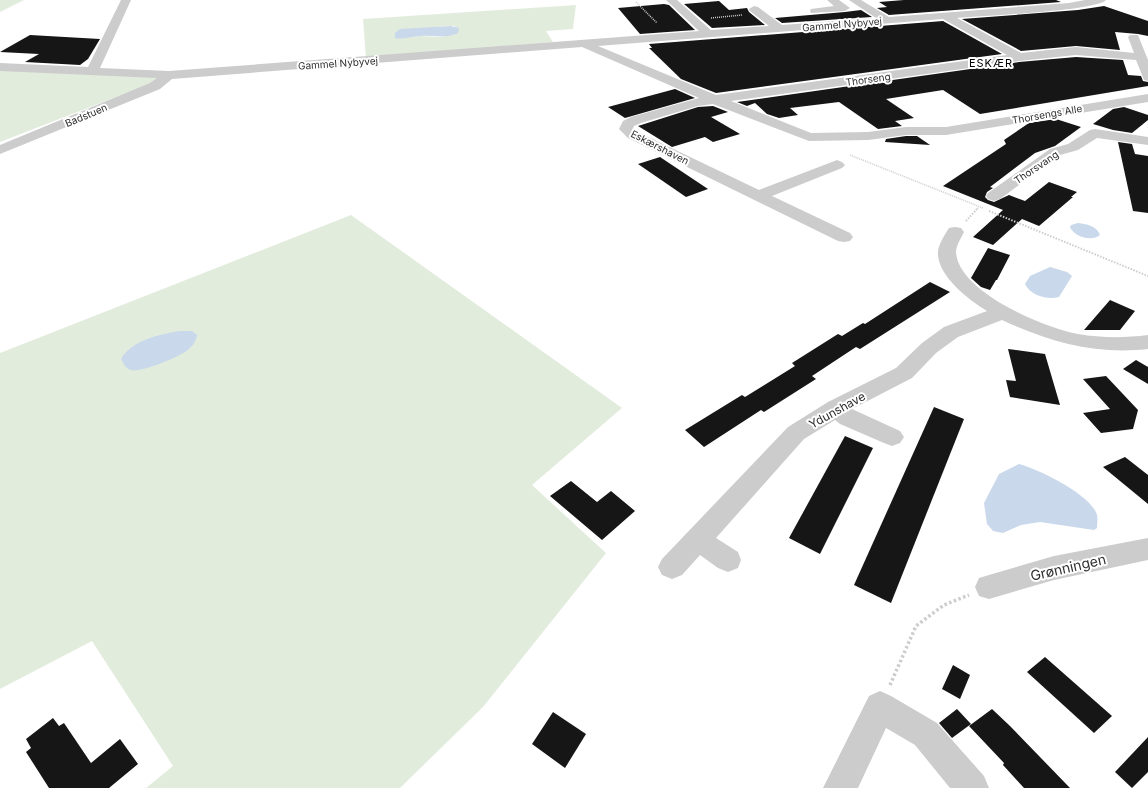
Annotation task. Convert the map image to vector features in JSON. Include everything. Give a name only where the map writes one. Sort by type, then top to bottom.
[{"type":"street","points":[[92,72],[126,0]]},
{"type":"street","points":[[671,0],[708,34]]},
{"type":"street","points":[[834,1],[856,0],[887,20]]},
{"type":"street","name":"Gammel Nybyvej","points":[[0,67],[169,75],[946,16],[1069,6],[1101,0]]},
{"type":"street","points":[[806,12],[845,8],[834,1]]},
{"type":"street","points":[[757,12],[780,29]]},
{"type":"street","points":[[946,16],[1019,57]]},
{"type":"street","points":[[1134,37],[1148,77]]},
{"type":"street","name":"Gammel Nybyvej","points":[[583,44],[775,124]]},
{"type":"street","name":"Thorseng","points":[[716,100],[1019,57],[1076,51],[1141,57]]},
{"type":"street","name":"Badstuen","points":[[0,150],[155,86],[169,75]]},
{"type":"street","name":"Thorsengs Alle","points":[[775,124],[802,135],[814,137],[868,136],[906,131],[946,131],[1148,98]]},
{"type":"street","name":"Eskærshaven","points":[[716,100],[697,102],[636,120],[628,124],[626,129],[633,135],[760,195],[844,237]]},
{"type":"street","name":"Thorsvang","points":[[994,196],[1055,152],[1073,147],[1095,133],[1148,141]]},
{"type":"street","points":[[760,195],[837,165]]},
{"type":"street","points":[[955,232],[950,239],[947,248],[948,258],[952,269],[959,280],[970,291],[1002,313],[1044,332],[1068,338],[1115,344],[1148,342]]},
{"type":"street","name":"Ydunshave","points":[[672,567],[796,433],[836,408],[904,373],[929,348],[951,332],[1002,313]]},
{"type":"street","points":[[836,408],[848,418],[892,437]]},
{"type":"street","points":[[698,540],[728,560]]},
{"type":"street","name":"Grønningen","points":[[989,587],[1054,568],[1148,549]]},
{"type":"street","points":[[840,788],[880,708],[926,734],[972,788]]},
{"type":"path","points":[[636,2],[657,23]]},
{"type":"path","points":[[710,18],[757,12]]},
{"type":"path","points":[[848,154],[1148,276]]},
{"type":"path","points":[[880,708],[916,626],[944,605],[989,587]]},
{"type":"green space","points":[[0,0],[24,0],[0,12]]},
{"type":"green space","points":[[576,5],[573,29],[546,31],[553,42],[366,59],[363,19]],"holes":[[[455,26],[456,34],[441,37],[421,36],[398,38],[429,28]]]},
{"type":"green space","points":[[0,69],[158,77],[152,83],[0,142]]},
{"type":"green space","points":[[351,215],[622,408],[532,485],[606,553],[483,707],[400,788],[146,788],[173,766],[92,641],[0,689],[0,353]]},
{"type":"water","points":[[451,26],[459,28],[458,33],[444,36],[418,36],[401,39],[395,38],[395,33],[400,29]]},
{"type":"water","points":[[1078,223],[1088,225],[1096,229],[1100,235],[1092,238],[1079,236],[1072,231],[1070,227],[1071,225]]},
{"type":"water","points":[[1050,267],[1067,272],[1072,276],[1059,297],[1049,298],[1031,292],[1025,284],[1030,276]]},
{"type":"water","points":[[179,331],[192,331],[197,335],[189,349],[174,358],[150,367],[136,370],[127,368],[121,359],[132,347],[146,339]]},
{"type":"water","points":[[1019,464],[1051,477],[1075,491],[1085,499],[1093,507],[1097,515],[1097,528],[1094,530],[1040,522],[1021,525],[1003,533],[993,531],[987,524],[984,503],[999,474]]},
{"type":"building","points":[[904,0],[1056,0],[1061,2],[889,15],[877,8],[887,7],[879,2]]},
{"type":"building","points":[[719,1],[729,10],[747,8],[749,12],[765,25],[712,28],[684,4]]},
{"type":"building","points":[[664,4],[669,5],[695,30],[640,34],[618,8]]},
{"type":"building","points":[[1104,6],[1148,21],[1148,36],[1115,32],[1120,50],[1076,46],[1021,51],[962,19],[1078,10]]},
{"type":"building","points":[[861,10],[872,17],[782,23],[775,18],[845,12]]},
{"type":"building","points":[[943,21],[1002,54],[716,93],[681,79],[649,48],[652,48],[649,44]]},
{"type":"building","points":[[30,35],[100,39],[88,59],[80,65],[25,62],[39,54],[0,52]]},
{"type":"building","points":[[1076,57],[1123,60],[1128,75],[1141,76],[1143,81],[1148,82],[1148,86],[980,114],[943,90],[886,99],[914,118],[895,121],[902,126],[878,129],[839,102],[790,108],[798,115],[779,118],[767,114],[755,103],[747,106],[737,102],[1019,62]]},
{"type":"building","points":[[675,89],[695,98],[625,118],[608,107]]},
{"type":"building","points":[[713,106],[728,112],[711,117],[740,134],[713,142],[705,137],[672,147],[638,126],[698,107]]},
{"type":"building","points":[[1124,107],[1148,115],[1148,120],[1132,133],[1113,130],[1093,124],[1113,109]]},
{"type":"building","points":[[1056,119],[1081,127],[1055,146],[1035,153],[990,187],[993,188],[987,192],[985,197],[994,202],[1009,195],[1025,201],[1049,182],[1077,192],[1039,226],[1022,219],[993,245],[973,237],[1003,210],[943,186],[1006,144],[1004,140],[1029,123]]},
{"type":"building","points":[[917,136],[930,145],[885,142],[886,139]]},
{"type":"building","points":[[1118,142],[1132,144],[1135,154],[1148,156],[1148,213],[1133,211]]},
{"type":"building","points":[[660,157],[708,189],[686,197],[638,164]]},
{"type":"building","points":[[988,248],[1010,255],[990,290],[981,287],[971,278]]},
{"type":"building","points":[[930,282],[950,292],[860,349],[856,347],[812,376],[816,379],[764,412],[761,410],[704,447],[685,430],[742,395],[745,397],[795,366],[792,363],[838,334],[842,336],[863,323],[865,324]]},
{"type":"building","points":[[1110,300],[1135,311],[1120,330],[1084,330]]},
{"type":"building","points":[[1008,349],[1045,354],[1060,405],[1010,397],[1006,380],[1016,381]]},
{"type":"building","points":[[1136,360],[1148,367],[1148,384],[1123,369]]},
{"type":"building","points":[[1106,376],[1138,410],[1133,429],[1101,433],[1083,413],[1110,409],[1083,379]]},
{"type":"building","points":[[934,407],[964,419],[891,603],[854,585]]},
{"type":"building","points":[[845,436],[873,448],[820,554],[789,538]]},
{"type":"building","points":[[1125,457],[1148,475],[1148,504],[1103,467]]},
{"type":"building","points":[[571,481],[597,502],[611,491],[635,511],[602,540],[550,496]]},
{"type":"building","points":[[1045,657],[1112,716],[1094,733],[1027,672]]},
{"type":"building","points":[[953,665],[970,675],[960,699],[942,689]]},
{"type":"building","points":[[957,709],[971,724],[952,738],[939,723]]},
{"type":"building","points":[[992,709],[1070,788],[1024,788],[1003,765],[1004,763],[969,726]]},
{"type":"building","points":[[553,712],[586,734],[565,768],[532,744]]},
{"type":"building","points":[[53,718],[59,726],[64,723],[91,763],[120,739],[138,764],[109,788],[49,788],[26,752],[31,748],[26,739]]},
{"type":"building","points":[[1148,737],[1148,772],[1132,788],[1115,772]]},
{"type":"district","name":"ESKÆR","points":[[991,63]]}]
